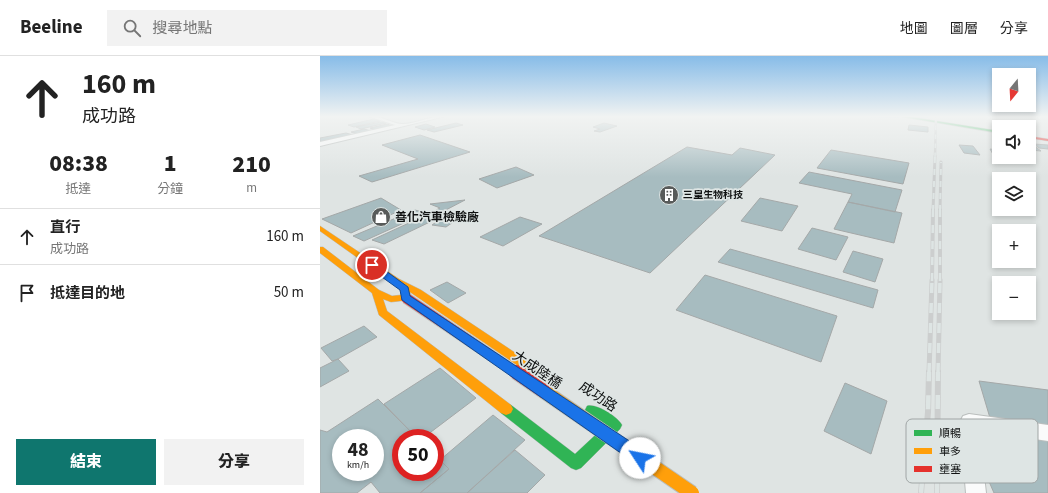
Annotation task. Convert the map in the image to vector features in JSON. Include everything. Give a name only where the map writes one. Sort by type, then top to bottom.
[{"type":"street","points":[[320,144],[352,136]]},
{"type":"street","points":[[1036,138],[1048,140]]},
{"type":"street","points":[[320,228],[405,289],[406,298],[391,299],[376,292],[320,249]]},
{"type":"street","points":[[396,282],[418,292],[542,377]]},
{"type":"street","name":"成功路","points":[[376,292],[383,313],[576,464],[615,425],[582,403]]},
{"type":"street","name":"大成陸橋","points":[[406,298],[692,493]]},
{"type":"street","points":[[1038,432],[1048,433]]},
{"type":"street","points":[[975,483],[976,493]]},
{"type":"building","points":[[328,136],[347,136],[320,143],[320,138]]},
{"type":"building","points":[[415,136],[424,136],[470,152],[372,182],[359,176],[418,159],[382,145]]},
{"type":"building","points":[[1036,144],[1048,145],[1048,149],[1039,148]]},
{"type":"building","points":[[959,145],[973,146],[980,155],[964,153]]},
{"type":"building","name":"三皇生物科技","points":[[687,147],[732,155],[740,148],[775,155],[650,273],[539,236]]},
{"type":"building","points":[[831,150],[909,163],[903,184],[817,168]]},
{"type":"building","points":[[516,167],[534,175],[497,188],[479,179]]},
{"type":"building","points":[[809,172],[902,190],[895,212],[848,202],[852,194],[799,183]]},
{"type":"building","points":[[381,198],[401,210],[351,233],[322,219]]},
{"type":"building","points":[[760,198],[798,206],[782,231],[741,221]]},
{"type":"building","points":[[465,200],[442,212],[436,210],[440,208],[430,204]]},
{"type":"building","points":[[848,202],[902,213],[894,243],[834,229]]},
{"type":"building","points":[[415,210],[426,213],[364,241],[353,236]]},
{"type":"building","points":[[445,216],[459,218],[446,227],[432,225]]},
{"type":"building","points":[[422,217],[434,220],[384,244],[372,240]]},
{"type":"building","points":[[520,217],[542,224],[503,246],[480,237]]},
{"type":"building","points":[[812,228],[848,237],[836,260],[798,249]]},
{"type":"building","points":[[730,249],[878,290],[873,308],[718,262]]},
{"type":"building","points":[[853,251],[883,259],[875,282],[843,272]]},
{"type":"building","points":[[705,275],[837,316],[821,362],[676,310]]},
{"type":"building","points":[[447,282],[466,293],[448,303],[430,290]]},
{"type":"building","points":[[364,326],[377,337],[338,359],[332,361],[321,348]]},
{"type":"building","points":[[338,359],[349,371],[320,387],[320,368]]},
{"type":"building","points":[[440,368],[476,398],[435,429],[408,429],[384,404]]},
{"type":"building","points":[[979,381],[1048,390],[1048,426],[1038,425],[1038,419],[990,418]]},
{"type":"building","points":[[845,383],[887,401],[871,454],[824,431]]},
{"type":"building","points":[[378,399],[408,429],[392,429],[392,481],[434,481],[420,493],[380,493],[371,482],[357,493],[320,493],[320,430],[327,432]]},
{"type":"building","points":[[493,415],[525,440],[467,493],[420,493],[434,481],[444,481],[444,473],[449,469],[444,464],[444,457]]},
{"type":"building","points":[[1038,439],[1048,440],[1048,493],[994,493],[990,483],[1038,483]]},
{"type":"building","points":[[515,450],[545,475],[527,493],[467,493]]},
{"type":"building","points":[[444,464],[449,469],[444,473]]},
{"type":"railway","points":[[935,157],[936,136]]},
{"type":"railway","points":[[933,211],[935,156]]},
{"type":"railway","points":[[940,211],[941,162]]},
{"type":"railway","points":[[932,281],[933,210]]},
{"type":"railway","points":[[940,211],[940,280]]},
{"type":"railway","points":[[929,373],[932,280]]},
{"type":"railway","points":[[938,373],[940,280]]},
{"type":"railway","points":[[927,419],[929,372]]},
{"type":"railway","points":[[938,372],[938,419]]},
{"type":"railway","points":[[921,493],[922,483]]},
{"type":"railway","points":[[937,483],[937,493]]},
{"type":"traffic: fast","points":[[506,409],[576,463],[615,425],[592,410]]},
{"type":"traffic: slow","points":[[320,228],[396,281],[405,289],[406,298],[391,299],[376,292],[320,249]]},
{"type":"traffic: slow","points":[[396,281],[418,292],[537,373]]},
{"type":"traffic: slow","points":[[376,292],[383,313],[506,409]]},
{"type":"traffic: slow","points":[[545,392],[692,493]]},
{"type":"traffic: jam","points":[[1036,138],[1048,140]]},
{"type":"traffic: jam","points":[[406,298],[545,392]]},
{"type":"place","name":"三皇生物科技","points":[[669,195]]},
{"type":"place","name":"善化汽車檢驗廠","points":[[381,217]]},
{"type":"route","points":[[372,265],[405,289],[406,298],[640,458]]}]
